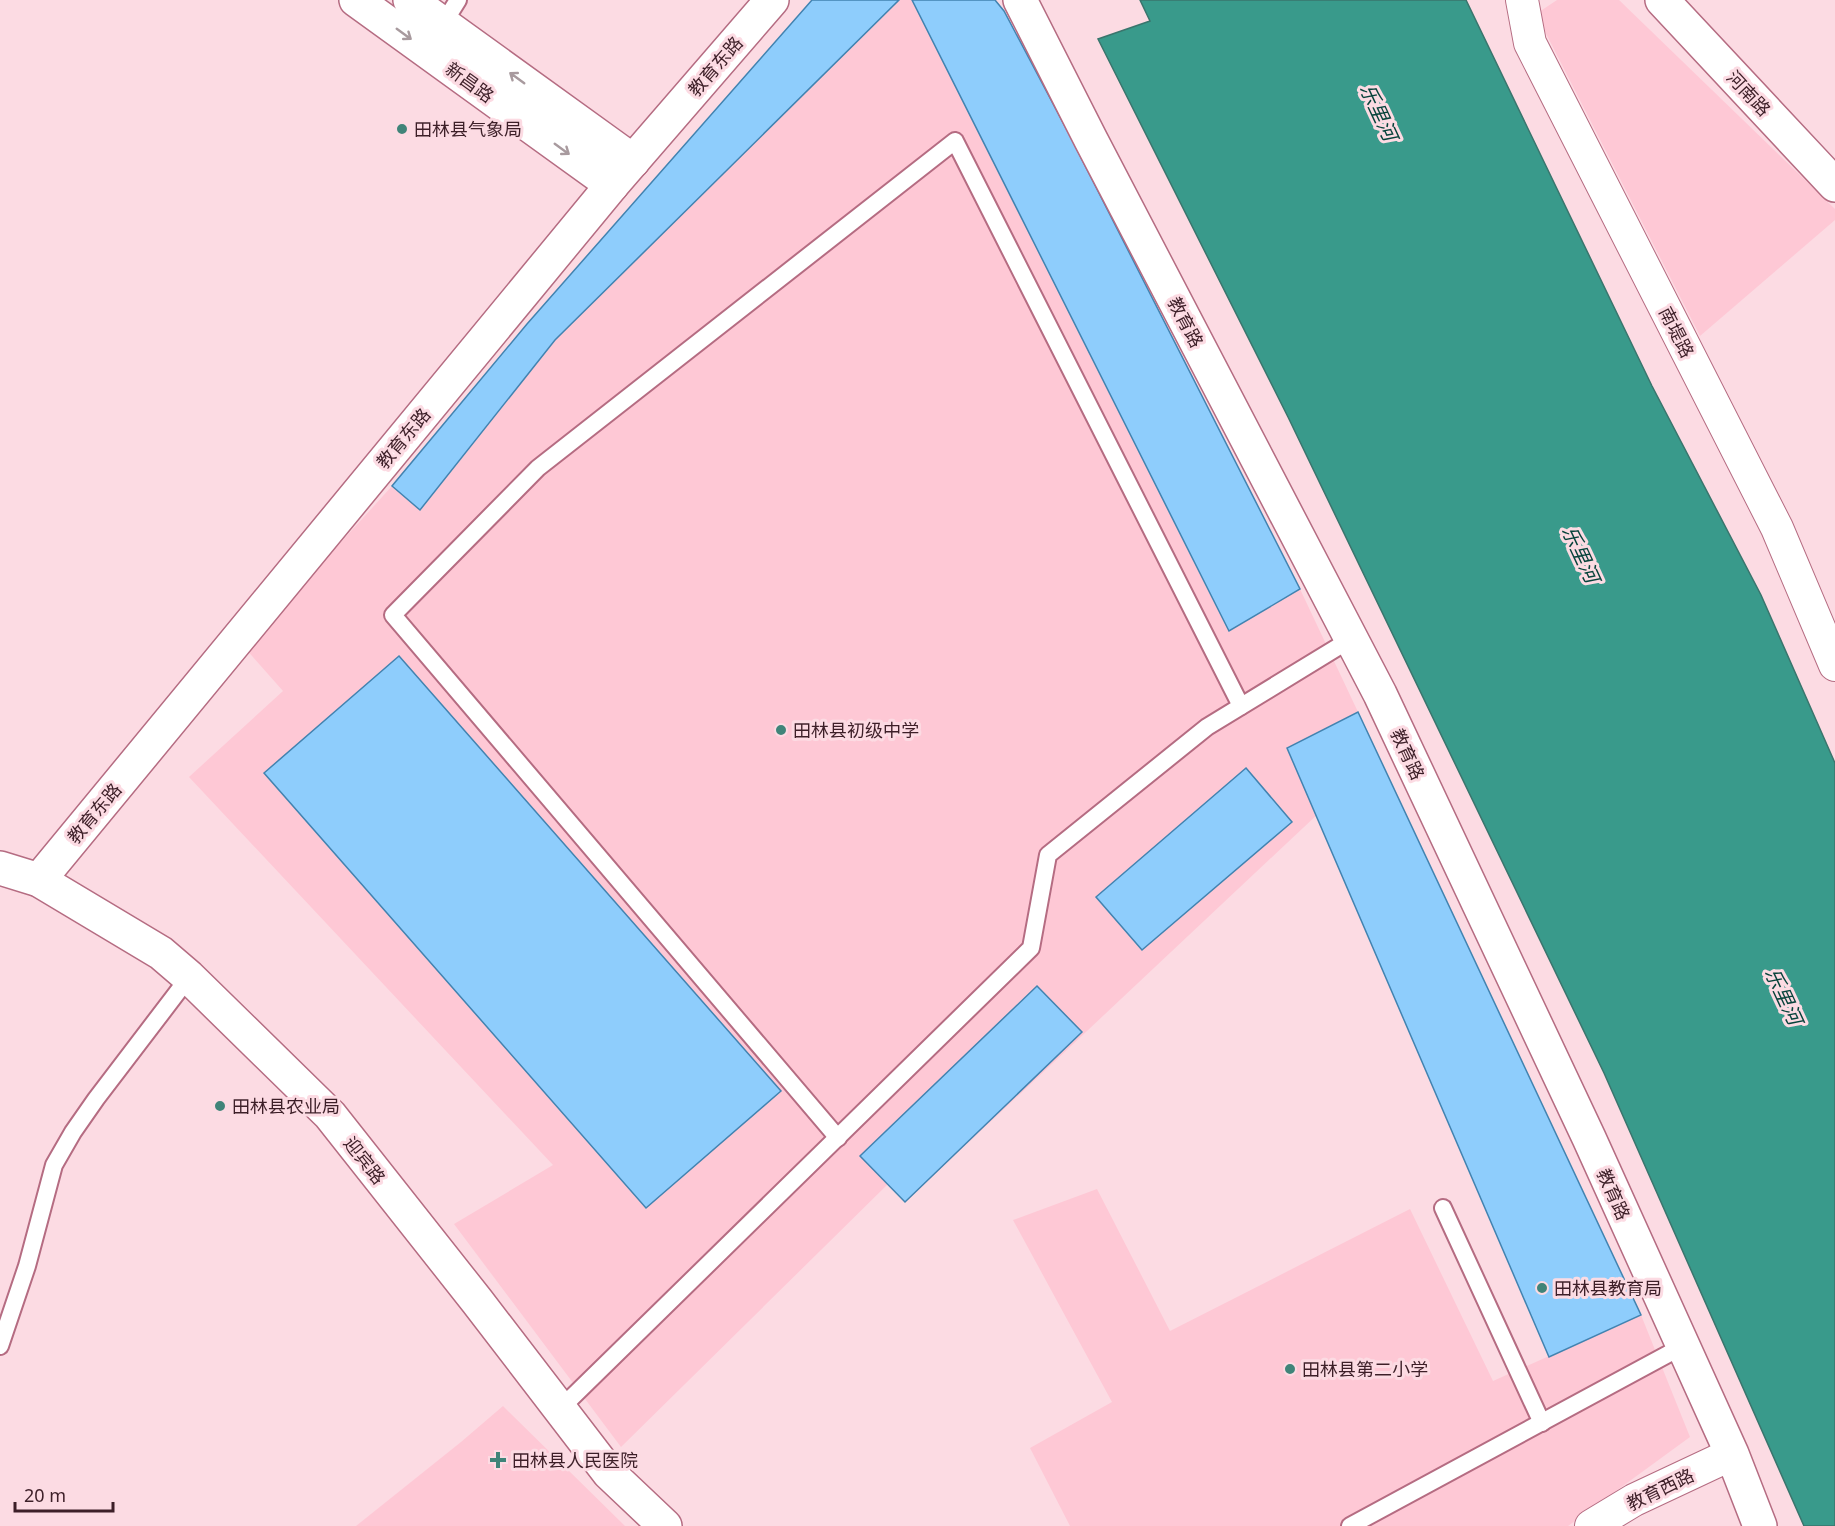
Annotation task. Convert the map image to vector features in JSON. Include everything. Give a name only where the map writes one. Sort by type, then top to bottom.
[{"type":"street","name":"新昌路","points":[[356,0],[622,173]]},
{"type":"street","name":"新昌路","points":[[410,0],[450,12],[622,173]]},
{"type":"street","name":"教育东路","points":[[39,880],[622,173],[772,0]]},
{"type":"street","name":"教育路","points":[[1020,0],[1385,705],[1584,1128],[1732,1454],[1760,1526]]},
{"type":"street","name":"南堤路","points":[[1522,0],[1530,43],[1777,528],[1835,665]]},
{"type":"street","name":"河南路","points":[[1662,0],[1835,185]]},
{"type":"street","name":"迎宾路","points":[[0,868],[39,880],[160,953],[189,977],[330,1115],[609,1473],[665,1526]]},
{"type":"street","name":"教育西路","points":[[1591,1526],[1634,1500],[1732,1454]]},
{"type":"lane","points":[[838,1138],[393,615],[538,468],[955,141],[1241,706]]},
{"type":"lane","points":[[560,1410],[1031,948],[1048,855],[1206,727],[1351,639]]},
{"type":"lane","points":[[0,1346],[27,1266],[54,1165],[96,1099],[189,977]]},
{"type":"lane","points":[[1443,1208],[1542,1423]]},
{"type":"lane","points":[[1350,1526],[1683,1346]]},
{"type":"shaded area","name":"田林县初级中学","points":[[899,0],[912,0],[1228,630],[1300,589],[1358,712],[1320,812],[905,1202],[888,1184],[621,1447],[454,1224],[553,1165],[189,777],[283,691],[245,648],[392,486],[421,510],[555,340]]},
{"type":"shaded area","points":[[1557,0],[1619,0],[1835,209],[1835,220],[1700,336],[1536,14]]},
{"type":"shaded area","name":"田林县第二小学","points":[[1097,1189],[1170,1331],[1410,1209],[1493,1381],[1641,1315],[1690,1437],[1568,1526],[1070,1526],[1030,1448],[1112,1402],[1013,1220]]},
{"type":"shaded area","name":"田林县人民医院","points":[[503,1406],[625,1526],[356,1526],[461,1442]]},
{"type":"water","name":"乐里河","points":[[1140,0],[1466,0],[1652,386],[1761,595],[1835,763],[1835,1526],[1804,1526],[1604,1073],[1288,417],[1098,39],[1150,21]]},
{"type":"building","points":[[812,0],[899,0],[555,340],[420,510],[392,486],[527,324]]},
{"type":"building","points":[[912,0],[995,0],[1004,11],[1300,589],[1229,631]]},
{"type":"building","points":[[399,656],[781,1091],[646,1208],[264,773]]},
{"type":"building","points":[[1358,712],[1641,1315],[1549,1357],[1287,748]]},
{"type":"building","points":[[1246,768],[1292,822],[1142,950],[1096,897]]},
{"type":"building","points":[[1037,986],[1082,1032],[905,1202],[860,1156]]},
{"type":"place","name":"田林县气象局","points":[[402,129]]},
{"type":"place","name":"田林县初级中学","points":[[781,730]]},
{"type":"place","name":"田林县农业局","points":[[220,1106]]},
{"type":"place","name":"田林县教育局","points":[[1542,1288]]},
{"type":"place","name":"田林县第二小学","points":[[1290,1369]]},
{"type":"place","name":"田林县人民医院","points":[[498,1460]]}]
